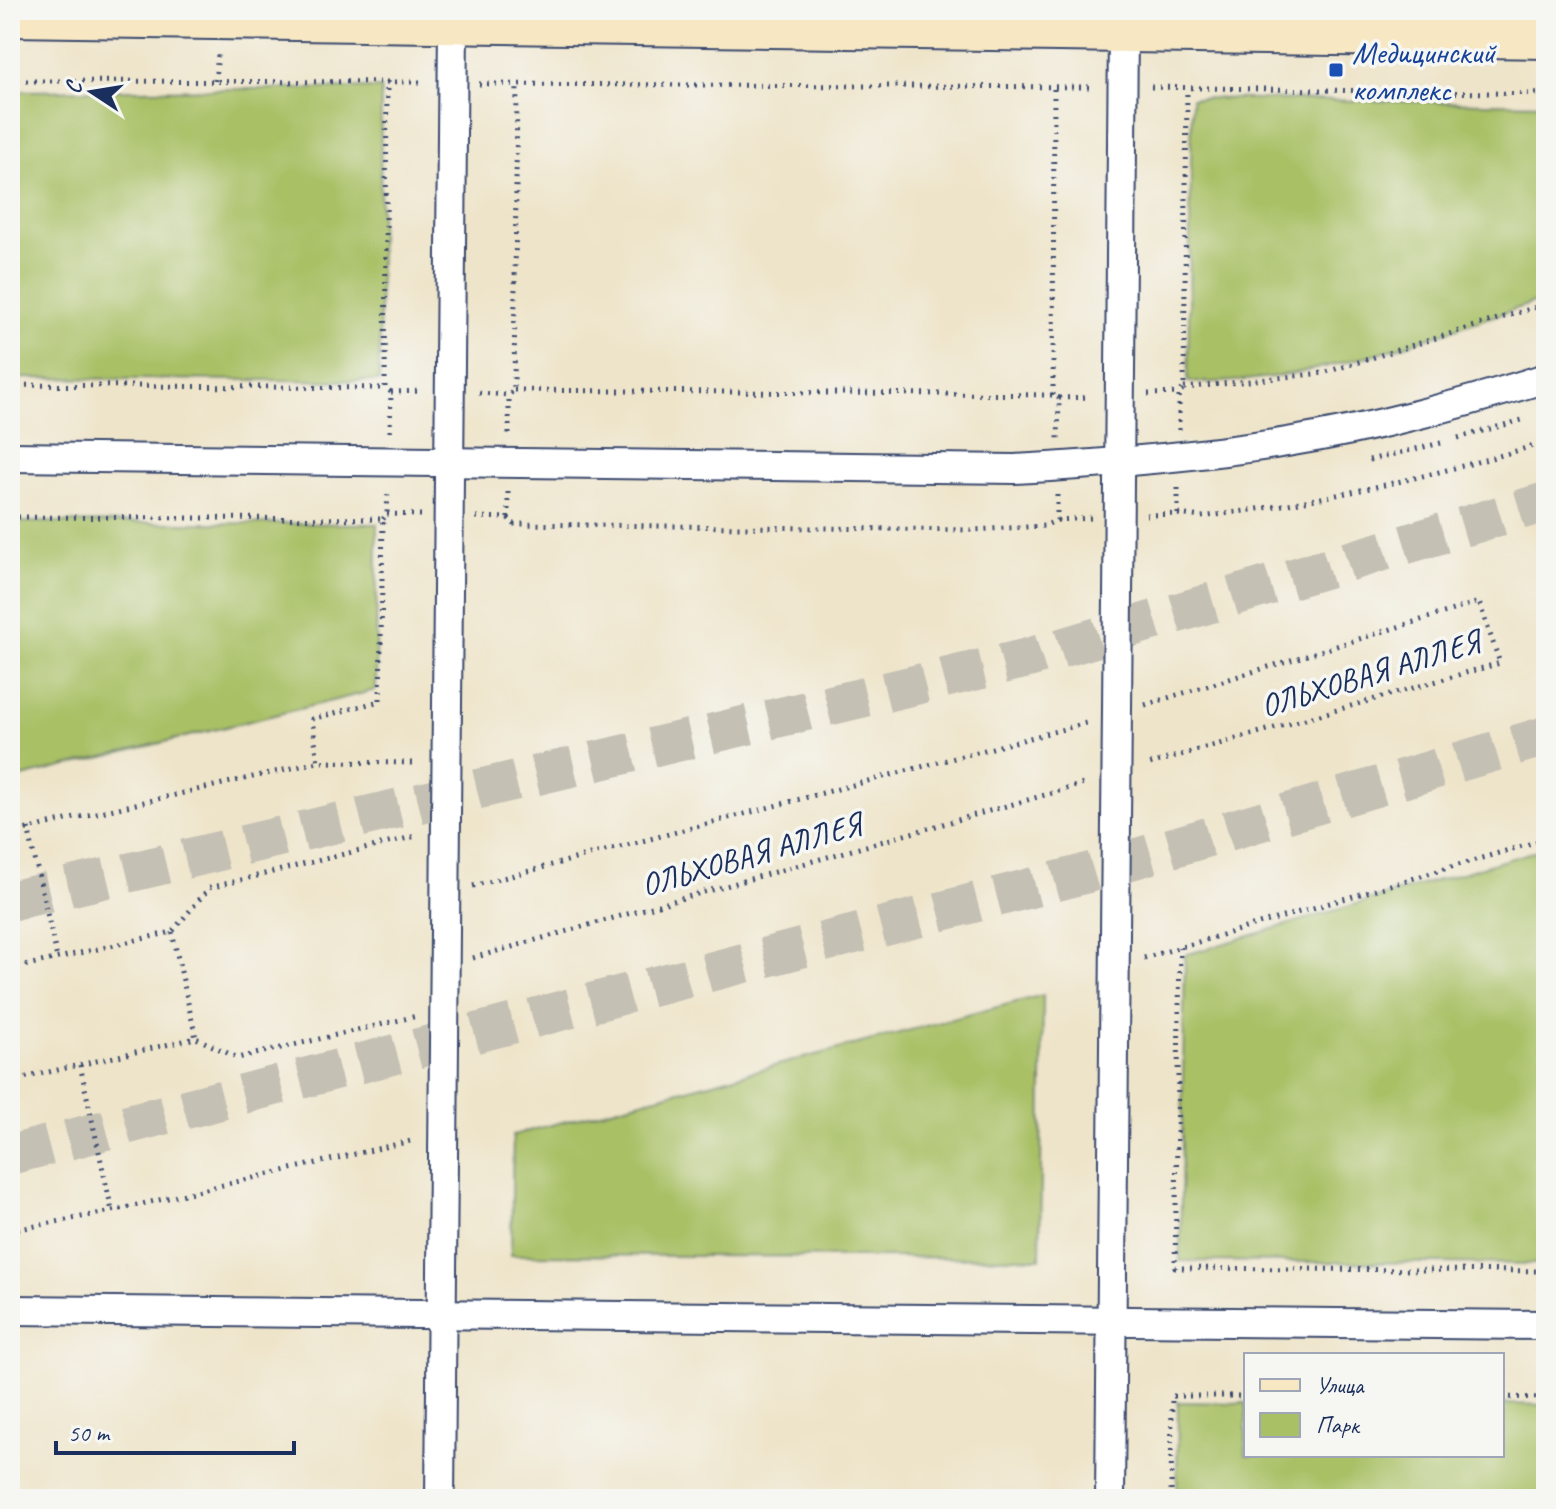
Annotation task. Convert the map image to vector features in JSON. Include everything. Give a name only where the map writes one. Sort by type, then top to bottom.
[{"type":"street","points":[[10,16],[453,23],[1120,21],[1546,38]]},
{"type":"street","points":[[1110,1499],[1120,21]]},
{"type":"street","points":[[440,1499],[453,23]]},
{"type":"street","points":[[10,457],[1015,469],[1237,449],[1334,433],[1435,410],[1546,378]]},
{"type":"street","points":[[10,1310],[1546,1325]]},
{"type":"path","points":[[10,81],[1054,86],[1546,94]]},
{"type":"path","points":[[385,388],[387,81]]},
{"type":"path","points":[[1053,395],[1054,86]]},
{"type":"path","points":[[1187,88],[1181,391],[1323,373],[1546,304]]},
{"type":"path","points":[[10,385],[385,388],[391,392]]},
{"type":"path","points":[[1179,427],[1193,424]]},
{"type":"path","points":[[1178,514],[1201,517],[1346,495],[1546,442]]},
{"type":"path","points":[[10,517],[383,519],[380,701],[312,719],[318,762]]},
{"type":"path","name":"ОЛЬХОВАЯ АЛЛЕЯ","points":[[445,966],[1500,663],[1479,602],[1117,714],[446,893]]},
{"type":"path","points":[[10,833],[318,762],[422,763]]},
{"type":"path","points":[[28,828],[57,958]]},
{"type":"path","points":[[10,969],[172,932],[209,888],[421,835],[421,848]]},
{"type":"path","points":[[1115,967],[1546,839]]},
{"type":"path","points":[[172,932],[196,1038]]},
{"type":"path","points":[[10,934],[18,967]]},
{"type":"path","points":[[1180,947],[1175,1268],[1546,1271]]},
{"type":"path","points":[[417,1031],[418,1001]]},
{"type":"path","points":[[10,1081],[196,1038],[238,1058],[418,1015]]},
{"type":"path","points":[[80,1065],[112,1211]]},
{"type":"path","points":[[10,1231],[415,1142],[415,1126]]},
{"type":"path","points":[[1171,1499],[1172,1396],[1244,1396]]},
{"type":"path","points":[[1504,1397],[1546,1398]]},
{"type":"green space","points":[[381,88],[379,381],[10,378],[10,91]]},
{"type":"green space","points":[[1192,98],[1546,104],[1546,299],[1370,356],[1324,367],[1233,381],[1188,382]]},
{"type":"green space","points":[[10,522],[377,524],[376,690],[10,780]]},
{"type":"green space","points":[[1546,848],[1546,1264],[1180,1261],[1185,955]]},
{"type":"green space","points":[[1043,995],[1040,1258],[511,1255],[513,1135]]},
{"type":"green space","points":[[1178,1402],[1244,1403],[1244,1457],[1504,1457],[1504,1404],[1546,1405],[1546,1499],[1177,1499]]},
{"type":"tunnel","points":[[10,901],[1028,658],[1546,502]]},
{"type":"tunnel","points":[[10,1155],[1084,874],[1546,736]]},
{"type":"place","name":"Медицинский комплекс","points":[[1336,70]]}]
